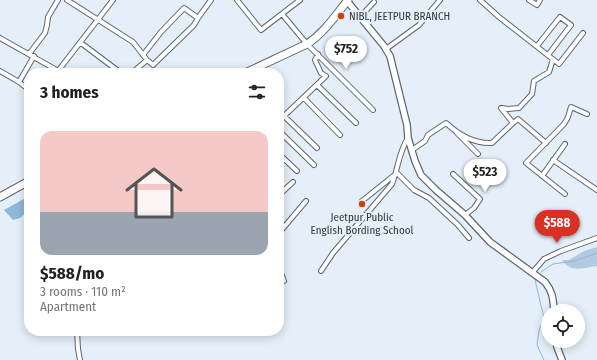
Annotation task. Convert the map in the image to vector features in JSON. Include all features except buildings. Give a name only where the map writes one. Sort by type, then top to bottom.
[{"type":"highway","points":[[256,68],[315,39],[326,28],[347,0]]},
{"type":"highway","points":[[0,198],[24,184]]},
{"type":"street","points":[[25,68],[31,55],[45,33],[48,17],[58,0]]},
{"type":"street","points":[[67,0],[99,20],[122,37],[133,42],[147,60],[153,65],[194,25],[210,0]]},
{"type":"street","points":[[63,68],[114,0]]},
{"type":"street","points":[[237,0],[261,30],[300,0]]},
{"type":"street","points":[[347,0],[390,56],[407,125],[408,138],[421,175],[465,215],[490,242],[545,282],[553,296],[554,304]]},
{"type":"street","points":[[386,49],[419,25],[440,0]]},
{"type":"street","points":[[480,0],[499,17],[559,64],[583,33]]},
{"type":"street","points":[[529,0],[537,5],[540,0]]},
{"type":"street","points":[[360,16],[374,2]]},
{"type":"street","points":[[143,55],[161,32],[184,8],[198,18]]},
{"type":"street","points":[[282,14],[307,44],[373,110]]},
{"type":"street","points":[[537,46],[560,17],[571,25],[548,55]]},
{"type":"street","points":[[0,38],[53,68]]},
{"type":"street","points":[[81,43],[114,68]]},
{"type":"street","points":[[317,148],[284,116],[326,76],[321,73],[315,60],[318,54]]},
{"type":"street","points":[[513,123],[501,108],[520,108],[532,94],[534,82],[549,72],[553,59]]},
{"type":"street","points":[[138,68],[147,60]]},
{"type":"street","points":[[0,71],[24,86]]},
{"type":"street","points":[[19,82],[24,71]]},
{"type":"street","points":[[317,85],[356,123]]},
{"type":"street","points":[[304,98],[340,135]]},
{"type":"street","points":[[565,194],[526,162],[546,143],[569,117],[571,107],[587,114]]},
{"type":"street","points":[[456,133],[483,144],[492,143],[518,119],[546,143]]},
{"type":"street","points":[[412,150],[425,140],[428,135],[446,123],[478,154]]},
{"type":"street","points":[[284,136],[314,165]]},
{"type":"street","points":[[321,271],[333,253],[392,184],[397,173],[402,150],[408,138]]},
{"type":"street","points":[[542,176],[564,144]]},
{"type":"street","points":[[284,159],[297,171]]},
{"type":"street","points":[[553,160],[597,190]]},
{"type":"street","points":[[362,201],[397,173]]},
{"type":"street","points":[[397,173],[414,190],[429,198],[458,225],[469,238]]},
{"type":"street","points":[[453,174],[480,199],[474,208],[465,215]]},
{"type":"street","points":[[284,190],[293,182]]},
{"type":"street","points":[[284,226],[306,201]]},
{"type":"street","points":[[532,272],[544,259],[597,238]]},
{"type":"street","points":[[77,336],[80,360]]},
{"type":"street","points":[[557,348],[562,360]]},
{"type":"shaded area","points":[[24,199],[24,215],[20,218],[13,220],[4,210]]},
{"type":"shaded area","points":[[597,247],[597,266],[577,269],[569,267],[562,260],[569,260],[584,251]]},
{"type":"waterway","points":[[541,272],[553,264],[575,261],[597,253]]},
{"type":"waterway","points":[[535,280],[544,318],[539,330],[537,345],[544,360]]},
{"type":"place","name":"NIBL, JEETPUR BRANCH","points":[[341,16]]},
{"type":"place","name":"Jeetpur Public English Bording School","points":[[362,204]]}]
